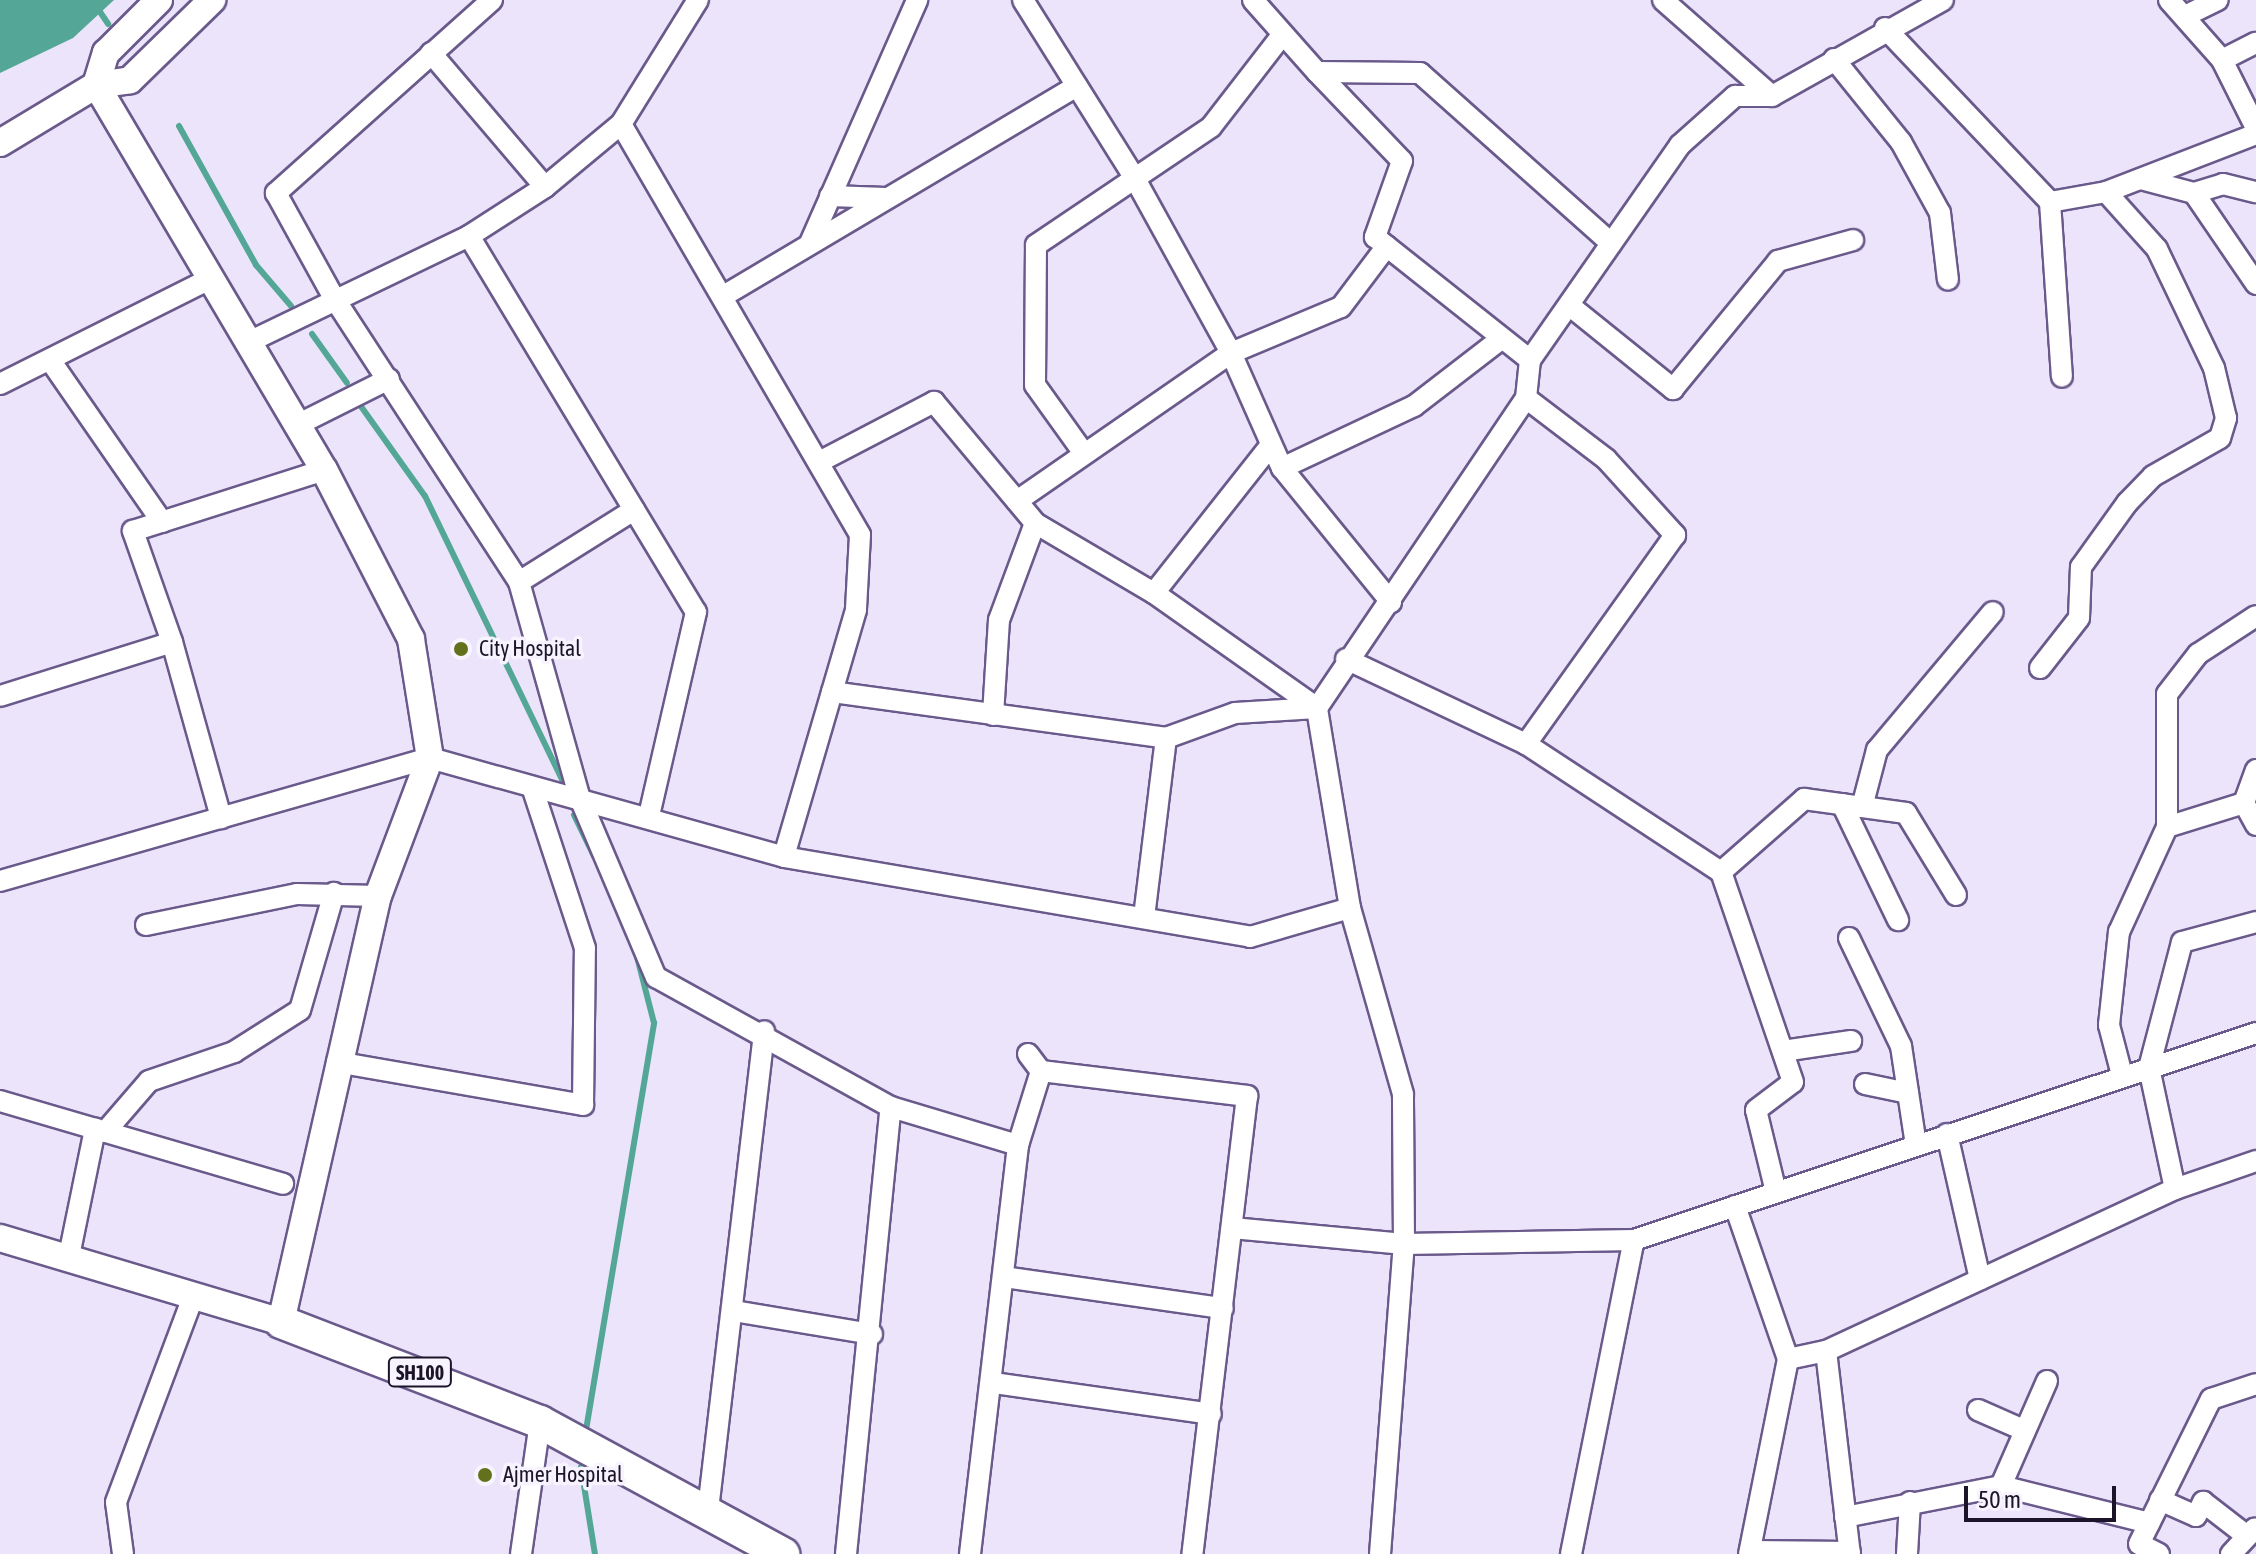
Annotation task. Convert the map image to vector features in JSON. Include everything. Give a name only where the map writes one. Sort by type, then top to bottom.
[{"type":"main road","name":"SH100","points":[[281,1322],[548,1426],[708,1510],[783,1554]]},
{"type":"street","points":[[0,1238],[69,1256],[281,1322],[337,1062],[378,896],[430,758],[411,639],[324,470],[295,426],[249,342],[96,85],[106,53],[159,0]]},
{"type":"street","points":[[0,143],[96,85],[130,80],[212,0]]},
{"type":"street","points":[[492,0],[276,193],[334,298],[519,582],[579,796],[656,977],[764,1031],[891,1107],[1018,1145]]},
{"type":"street","points":[[249,342],[334,298],[469,236],[545,187],[621,124],[698,0]]},
{"type":"street","points":[[810,243],[917,0]]},
{"type":"street","points":[[1023,0],[1134,177],[1231,353],[1282,468],[1391,602]]},
{"type":"street","points":[[1253,0],[1282,35],[1402,161],[1375,237],[1530,360]]},
{"type":"street","points":[[1663,0],[1772,96]]},
{"type":"street","points":[[1735,96],[1772,96],[1885,28],[1943,0]]},
{"type":"street","points":[[2169,0],[2187,15],[2222,60],[2256,128]]},
{"type":"street","points":[[2187,15],[2218,0]]},
{"type":"street","points":[[135,24],[157,53]]},
{"type":"street","points":[[1885,28],[2050,202],[2062,377]]},
{"type":"street","points":[[1083,452],[1035,385],[1036,245],[1211,127],[1282,35]]},
{"type":"street","points":[[2222,60],[2256,43]]},
{"type":"street","points":[[431,53],[545,187]]},
{"type":"street","points":[[1834,59],[1901,142],[1940,213],[1948,280]]},
{"type":"street","points":[[1317,72],[1420,73],[1611,243]]},
{"type":"street","points":[[1380,1554],[1404,1244],[1403,1094],[1350,908],[1317,708],[1346,659],[1391,602],[1526,398],[1530,360],[1680,145],[1735,96],[1744,72]]},
{"type":"street","points":[[725,295],[1077,86]]},
{"type":"street","points":[[621,124],[725,295],[860,535],[856,610],[784,857]]},
{"type":"street","points":[[2050,202],[2106,192],[2256,134]]},
{"type":"street","points":[[2141,179],[2194,193],[2223,184],[2256,192]]},
{"type":"street","points":[[2040,668],[2079,618],[2081,567],[2127,503],[2153,476],[2220,438],[2226,418],[2214,368],[2157,249],[2106,192]]},
{"type":"street","points":[[2194,193],[2256,284]]},
{"type":"street","points":[[830,196],[887,198]]},
{"type":"street","points":[[469,236],[696,612],[649,815]]},
{"type":"street","points":[[1569,305],[1673,389],[1778,261],[1853,240]]},
{"type":"street","points":[[1017,501],[1083,452],[1231,353],[1341,307],[1387,246]]},
{"type":"street","points":[[0,384],[210,279]]},
{"type":"street","points":[[1282,468],[1414,406],[1501,339]]},
{"type":"street","points":[[50,360],[162,522]]},
{"type":"street","points":[[295,426],[389,379]]},
{"type":"street","points":[[1526,398],[1606,459],[1675,535],[1526,744]]},
{"type":"street","points":[[819,462],[934,402],[1035,523],[1154,593],[1317,708]]},
{"type":"street","points":[[1154,593],[1270,446]]},
{"type":"street","points":[[133,531],[324,470]]},
{"type":"street","points":[[146,499],[133,531],[172,642],[221,818]]},
{"type":"street","points":[[519,582],[634,510]]},
{"type":"street","points":[[993,715],[999,620],[1035,523]]},
{"type":"street","points":[[1898,920],[1852,806],[1877,750],[1993,612]]},
{"type":"street","points":[[2122,1075],[2109,1025],[2119,932],[2167,827],[2167,694],[2198,654],[2256,616]]},
{"type":"street","points":[[0,696],[172,642]]},
{"type":"street","points":[[1346,659],[1526,744],[1721,872],[1793,1082],[1756,1110],[1776,1192]]},
{"type":"street","points":[[832,692],[1166,738],[1235,713],[1317,708]]},
{"type":"street","points":[[1144,917],[1166,738]]},
{"type":"street","points":[[0,881],[430,758],[649,815],[784,857],[1250,937],[1350,908]]},
{"type":"street","points":[[2256,770],[2244,803],[2256,825]]},
{"type":"street","points":[[337,1062],[583,1105],[585,948],[532,787]]},
{"type":"street","points":[[1721,872],[1804,799],[1906,813],[1956,895]]},
{"type":"street","points":[[2167,827],[2244,803]]},
{"type":"street","points":[[146,925],[247,901],[334,893],[378,896]]},
{"type":"street","points":[[69,1256],[100,1130],[149,1081],[234,1052],[300,1010],[334,893]]},
{"type":"street","points":[[2175,1189],[2149,1068],[2182,942],[2256,922]]},
{"type":"street","points":[[1849,938],[1901,1046],[1916,1145]]},
{"type":"street","points":[[708,1510],[734,1311],[764,1031]]},
{"type":"street","points":[[1232,1228],[1404,1244],[1634,1240],[2122,1075],[2256,1033]]},
{"type":"street","points":[[1783,1051],[1851,1041]]},
{"type":"street","points":[[970,1554],[994,1383],[1018,1145],[1035,1062],[1247,1096],[1192,1554]]},
{"type":"street","points":[[1865,1084],[1908,1093]]},
{"type":"street","points":[[0,1101],[283,1184]]},
{"type":"street","points":[[846,1554],[872,1334],[891,1107]]},
{"type":"street","points":[[1947,1134],[1980,1279]]},
{"type":"street","points":[[1788,1359],[1826,1351],[2175,1189],[2256,1161]]},
{"type":"street","points":[[1735,1206],[1788,1359],[1750,1552],[1850,1553],[1826,1351]]},
{"type":"street","points":[[1571,1554],[1634,1240]]},
{"type":"street","points":[[1004,1277],[1223,1308]]},
{"type":"street","points":[[123,1554],[116,1502],[194,1295]]},
{"type":"street","points":[[734,1311],[872,1334]]},
{"type":"street","points":[[2001,1486],[2021,1429],[2047,1381]]},
{"type":"street","points":[[994,1383],[1211,1414]]},
{"type":"street","points":[[2159,1554],[2139,1544],[2211,1399],[2256,1384]]},
{"type":"street","points":[[1978,1410],[2021,1429]]},
{"type":"street","points":[[521,1554],[548,1426]]},
{"type":"street","points":[[1845,1517],[2001,1486],[2149,1523]]},
{"type":"street","points":[[2160,1500],[2196,1516],[2203,1502],[2252,1531],[2231,1554]]},
{"type":"street","points":[[1907,1554],[1910,1502]]},
{"type":"shaded area","points":[[0,0],[114,0],[73,38],[0,73]]},
{"type":"waterway","points":[[92,0],[108,24]]},
{"type":"waterway","points":[[179,126],[256,265],[291,306]]},
{"type":"waterway","points":[[312,334],[347,383]]},
{"type":"waterway","points":[[360,405],[425,496],[564,784]]},
{"type":"waterway","points":[[574,815],[594,856]]},
{"type":"waterway","points":[[586,1430],[654,1023],[636,953]]},
{"type":"waterway","points":[[581,1467],[595,1554]]},
{"type":"place","name":"City Hospital","points":[[461,649]]},
{"type":"place","name":"Ajmer Hospital","points":[[485,1475]]}]
